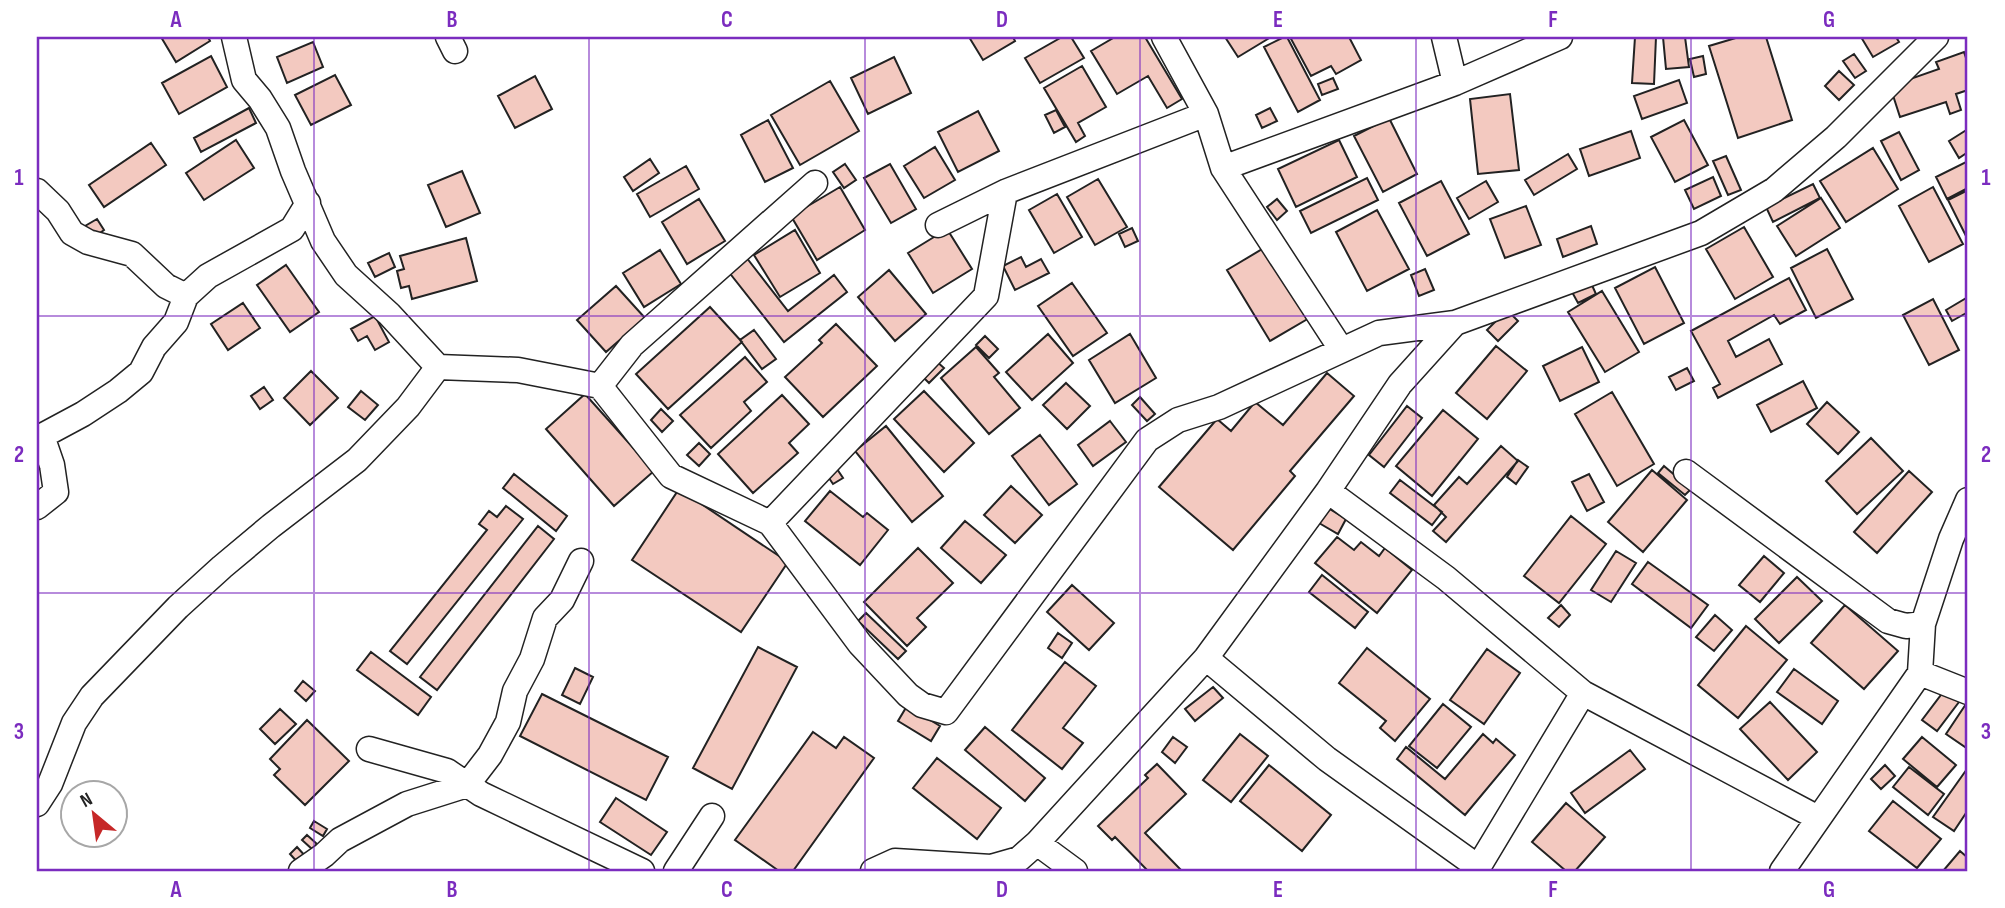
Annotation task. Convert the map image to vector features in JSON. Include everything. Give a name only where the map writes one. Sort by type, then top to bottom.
[{"type":"street","points":[[234,37],[244,80],[278,128],[323,241],[346,275],[389,314],[438,367],[518,370],[600,386],[671,476],[770,523],[860,644],[908,695],[922,705],[946,712],[1147,440],[1178,420],[1219,407],[1379,333],[1455,324],[1701,233],[1774,190],[1836,137],[1936,37]]},
{"type":"street","points":[[1164,37],[1206,114],[1223,168],[1341,349]]},
{"type":"street","points":[[1444,37],[1455,83]]},
{"type":"street","points":[[1223,168],[1455,83],[1560,37]]},
{"type":"street","points":[[938,225],[1005,192],[1206,114]]},
{"type":"street","points":[[600,386],[632,345],[815,183]]},
{"type":"street","points":[[37,191],[58,211],[72,233],[88,242],[132,254],[166,286],[186,296]]},
{"type":"street","points":[[770,523],[986,296],[1005,192]]},
{"type":"street","points":[[37,506],[56,492],[52,465],[40,434],[83,414],[141,372],[154,347],[176,322],[186,296],[208,276],[292,229],[308,202]]},
{"type":"street","points":[[267,245],[323,241]]},
{"type":"street","points":[[873,871],[895,861],[991,867],[1019,859],[1037,843],[1206,658],[1328,491],[1400,384],[1455,324]]},
{"type":"street","points":[[37,804],[50,784],[74,723],[92,696],[178,607],[222,567],[357,460],[408,407],[438,367]]},
{"type":"street","points":[[1686,472],[1888,621],[1906,626],[1923,624]]},
{"type":"street","points":[[1328,491],[1446,578],[1583,693],[1818,818]]},
{"type":"street","points":[[1782,871],[1920,673],[1923,624],[1951,539],[1968,500]]},
{"type":"street","points":[[302,871],[340,840],[407,804],[467,785],[490,755],[508,722],[515,691],[532,659],[545,618],[562,600],[581,561]]},
{"type":"street","points":[[1206,658],[1327,759],[1477,869],[1583,693]]},
{"type":"street","points":[[1920,673],[1968,692]]},
{"type":"street","points":[[369,749],[447,771],[481,794],[642,871]]},
{"type":"street","points":[[676,871],[712,816]]},
{"type":"street","points":[[1037,843],[1075,871]]},
{"type":"building","points":[[161,37],[208,37],[210,41],[176,62]]},
{"type":"building","points":[[969,37],[1013,37],[1015,41],[983,60]]},
{"type":"building","points":[[1062,37],[1071,37],[1084,58],[1040,83],[1025,58]]},
{"type":"building","points":[[1115,37],[1145,37],[1182,99],[1167,108],[1148,76],[1117,94],[1091,51]]},
{"type":"building","points":[[1225,37],[1271,37],[1238,57]]},
{"type":"building","points":[[1287,37],[1320,100],[1298,112],[1264,47]]},
{"type":"building","points":[[1290,37],[1349,37],[1361,60],[1336,74],[1331,66],[1311,76]]},
{"type":"building","points":[[1635,37],[1656,37],[1654,84],[1632,83]]},
{"type":"building","points":[[1663,37],[1685,37],[1689,67],[1666,69]]},
{"type":"building","points":[[1739,37],[1766,37],[1792,120],[1738,138],[1709,46]]},
{"type":"building","points":[[1861,37],[1896,37],[1899,42],[1873,57]]},
{"type":"building","points":[[313,42],[323,67],[287,83],[277,57]]},
{"type":"building","points":[[1964,52],[1968,64],[1968,90],[1956,94],[1961,110],[1950,114],[1946,102],[1900,117],[1890,86],[1939,69],[1936,62]]},
{"type":"building","points":[[1854,54],[1866,71],[1855,78],[1843,61]]},
{"type":"building","points":[[211,56],[227,87],[179,114],[162,83]]},
{"type":"building","points":[[1703,56],[1706,74],[1694,77],[1690,59]]},
{"type":"building","points":[[894,57],[911,93],[868,114],[851,78]]},
{"type":"building","points":[[1082,66],[1106,107],[1078,123],[1085,136],[1076,142],[1044,88]]},
{"type":"building","points":[[1839,71],[1854,85],[1839,100],[1825,86]]},
{"type":"building","points":[[335,75],[351,105],[311,125],[295,95]]},
{"type":"building","points":[[535,76],[552,109],[515,128],[498,96]]},
{"type":"building","points":[[1333,78],[1338,89],[1322,95],[1318,84]]},
{"type":"building","points":[[1679,80],[1687,103],[1642,119],[1634,96]]},
{"type":"building","points":[[830,81],[859,131],[800,165],[771,115]]},
{"type":"building","points":[[1510,94],[1519,170],[1478,174],[1470,99]]},
{"type":"building","points":[[249,108],[256,123],[201,152],[194,138]]},
{"type":"building","points":[[1270,108],[1277,121],[1262,128],[1256,115]]},
{"type":"building","points":[[1056,110],[1065,127],[1054,133],[1045,115]]},
{"type":"building","points":[[978,111],[999,151],[958,172],[938,132]]},
{"type":"building","points":[[1389,118],[1417,174],[1383,192],[1354,136]]},
{"type":"building","points":[[768,120],[793,168],[765,182],[741,135]]},
{"type":"building","points":[[1684,120],[1708,165],[1675,182],[1651,137]]},
{"type":"building","points":[[1968,129],[1968,152],[1959,158],[1949,141]]},
{"type":"building","points":[[1631,131],[1640,158],[1589,176],[1580,149]]},
{"type":"building","points":[[1899,132],[1919,170],[1901,180],[1881,141]]},
{"type":"building","points":[[236,140],[254,168],[204,200],[186,173]]},
{"type":"building","points":[[1339,140],[1357,177],[1296,207],[1278,169]]},
{"type":"building","points":[[151,143],[166,165],[104,207],[89,185]]},
{"type":"building","points":[[935,147],[955,180],[924,198],[904,166]]},
{"type":"building","points":[[1873,148],[1898,189],[1846,222],[1820,181]]},
{"type":"building","points":[[1568,154],[1577,169],[1534,195],[1525,180]]},
{"type":"building","points":[[1726,156],[1741,190],[1728,195],[1713,161]]},
{"type":"building","points":[[650,159],[659,173],[633,191],[624,177]]},
{"type":"building","points":[[1968,161],[1968,188],[1947,199],[1936,177]]},
{"type":"building","points":[[845,164],[856,180],[844,188],[833,172]]},
{"type":"building","points":[[890,164],[916,209],[891,223],[864,178]]},
{"type":"building","points":[[686,166],[699,189],[650,217],[637,194]]},
{"type":"building","points":[[462,171],[480,213],[446,227],[428,185]]},
{"type":"building","points":[[1713,177],[1721,196],[1694,209],[1685,190]]},
{"type":"building","points":[[1367,178],[1378,200],[1311,233],[1300,211]]},
{"type":"building","points":[[1098,179],[1127,227],[1095,245],[1067,197]]},
{"type":"building","points":[[1441,181],[1469,234],[1427,256],[1399,203]]},
{"type":"building","points":[[1486,181],[1498,202],[1469,219],[1457,198]]},
{"type":"building","points":[[1813,184],[1820,198],[1773,222],[1766,207]]},
{"type":"building","points":[[840,187],[865,230],[817,260],[791,216]]},
{"type":"building","points":[[1933,187],[1963,244],[1929,262],[1899,206]]},
{"type":"building","points":[[1968,190],[1968,240],[1948,200]]},
{"type":"building","points":[[1057,194],[1082,237],[1054,253],[1029,210]]},
{"type":"building","points":[[1821,198],[1840,228],[1796,256],[1777,226]]},
{"type":"building","points":[[699,199],[725,241],[687,264],[662,222]]},
{"type":"building","points":[[1277,199],[1287,211],[1277,220],[1267,207]]},
{"type":"building","points":[[1526,206],[1541,245],[1505,258],[1490,219]]},
{"type":"building","points":[[1377,210],[1409,269],[1367,291],[1336,232]]},
{"type":"building","points":[[97,219],[104,230],[93,238],[85,226]]},
{"type":"building","points":[[1591,226],[1597,244],[1563,257],[1557,239]]},
{"type":"building","points":[[1744,227],[1773,277],[1735,299],[1706,249]]},
{"type":"building","points":[[1132,228],[1138,241],[1125,247],[1119,234]]},
{"type":"building","points":[[947,229],[972,269],[933,293],[908,253]]},
{"type":"building","points":[[795,230],[820,273],[780,297],[754,255]]},
{"type":"building","points":[[466,238],[477,281],[412,299],[409,286],[401,288],[397,271],[404,269],[400,256]]},
{"type":"building","points":[[1269,245],[1311,317],[1270,341],[1227,270]]},
{"type":"building","points":[[1827,249],[1853,299],[1816,318],[1791,268]]},
{"type":"building","points":[[660,250],[681,284],[644,307],[623,273]]},
{"type":"building","points":[[389,253],[395,267],[375,277],[368,263]]},
{"type":"building","points":[[746,257],[788,311],[834,275],[847,292],[784,342],[728,271]]},
{"type":"building","points":[[1021,257],[1026,267],[1041,259],[1049,273],[1015,290],[1003,266]]},
{"type":"building","points":[[286,265],[319,312],[290,332],[257,285]]},
{"type":"building","points":[[1655,267],[1684,323],[1644,344],[1615,288]]},
{"type":"building","points":[[1425,269],[1434,290],[1419,296],[1411,275]]},
{"type":"building","points":[[889,270],[926,314],[895,341],[858,297]]},
{"type":"building","points":[[1789,278],[1806,310],[1780,324],[1774,315],[1728,341],[1736,357],[1769,339],[1782,364],[1718,398],[1713,388],[1720,384],[1691,331]]},
{"type":"building","points":[[1072,283],[1107,333],[1073,356],[1038,306]]},
{"type":"building","points":[[1591,283],[1596,294],[1578,303],[1572,292]]},
{"type":"building","points":[[616,286],[645,318],[606,352],[577,320]]},
{"type":"building","points":[[1602,291],[1639,352],[1605,372],[1568,312]]},
{"type":"building","points":[[1968,297],[1968,312],[1952,321],[1946,310]]},
{"type":"building","points":[[1933,299],[1959,350],[1929,365],[1903,315]]},
{"type":"building","points":[[243,303],[260,328],[228,350],[211,324]]},
{"type":"building","points":[[710,307],[742,342],[668,409],[636,374]]},
{"type":"building","points":[[1507,310],[1518,321],[1498,341],[1487,330]]},
{"type":"building","points":[[375,316],[389,342],[375,350],[367,336],[358,341],[351,329]]},
{"type":"building","points":[[836,324],[877,366],[823,417],[785,377],[822,343],[819,340]]},
{"type":"building","points":[[754,330],[776,359],[762,369],[740,340]]},
{"type":"building","points":[[1048,334],[1073,363],[1032,400],[1006,372]]},
{"type":"building","points":[[1130,334],[1156,378],[1115,403],[1089,360]]},
{"type":"building","points":[[985,336],[998,349],[989,358],[976,345]]},
{"type":"building","points":[[1496,346],[1527,371],[1487,419],[1456,393]]},
{"type":"building","points":[[976,347],[999,373],[994,377],[1020,408],[989,434],[941,378]]},
{"type":"building","points":[[1582,347],[1599,382],[1560,401],[1543,366]]},
{"type":"building","points":[[745,357],[767,382],[744,402],[751,411],[711,448],[680,415]]},
{"type":"building","points":[[935,360],[944,368],[929,383],[921,375]]},
{"type":"building","points":[[1687,368],[1694,381],[1676,390],[1669,377]]},
{"type":"building","points":[[311,371],[338,398],[310,425],[284,398]]},
{"type":"building","points":[[1327,373],[1354,396],[1290,471],[1295,476],[1233,550],[1159,487],[1217,419],[1231,431],[1255,402],[1283,425]]},
{"type":"building","points":[[1803,381],[1817,408],[1771,432],[1757,405]]},
{"type":"building","points":[[1066,383],[1090,406],[1067,429],[1043,405]]},
{"type":"building","points":[[264,387],[273,400],[260,409],[251,396]]},
{"type":"building","points":[[361,391],[378,405],[365,420],[348,407]]},
{"type":"building","points":[[924,391],[974,443],[944,472],[894,419]]},
{"type":"building","points":[[1612,392],[1654,464],[1617,486],[1575,414]]},
{"type":"building","points":[[585,394],[654,471],[614,506],[546,429]]},
{"type":"building","points":[[782,395],[809,424],[789,443],[798,453],[753,493],[718,454]]},
{"type":"building","points":[[1140,397],[1155,414],[1147,421],[1132,405]]},
{"type":"building","points":[[1827,402],[1859,432],[1838,454],[1807,424]]},
{"type":"building","points":[[1407,406],[1422,418],[1384,467],[1369,455]]},
{"type":"building","points":[[661,409],[673,421],[662,432],[651,420]]},
{"type":"building","points":[[1443,410],[1478,439],[1432,496],[1396,466]]},
{"type":"building","points":[[1110,421],[1126,442],[1093,466],[1078,445]]},
{"type":"building","points":[[886,426],[943,496],[912,522],[855,451]]},
{"type":"building","points":[[1040,435],[1077,484],[1049,505],[1012,456]]},
{"type":"building","points":[[1871,438],[1903,471],[1857,514],[1826,481]]},
{"type":"building","points":[[699,443],[710,454],[699,466],[687,455]]},
{"type":"building","points":[[1501,446],[1518,461],[1446,542],[1433,531],[1446,517],[1434,505],[1459,477],[1467,484]]},
{"type":"building","points":[[1518,460],[1528,467],[1516,484],[1507,477]]},
{"type":"building","points":[[833,463],[843,478],[833,484],[823,469]]},
{"type":"building","points":[[1664,466],[1691,489],[1685,495],[1658,473]]},
{"type":"building","points":[[1652,470],[1687,500],[1643,552],[1608,522]]},
{"type":"building","points":[[1909,471],[1932,492],[1877,553],[1854,532]]},
{"type":"building","points":[[514,474],[567,516],[556,531],[503,488]]},
{"type":"building","points":[[1589,474],[1604,502],[1587,511],[1572,482]]},
{"type":"building","points":[[1400,480],[1442,512],[1432,525],[1390,493]]},
{"type":"building","points":[[1011,486],[1042,515],[1015,543],[984,515]]},
{"type":"building","points":[[679,489],[788,562],[741,632],[632,560]]},
{"type":"building","points":[[830,491],[863,517],[867,513],[888,530],[860,565],[805,521]]},
{"type":"building","points":[[506,506],[523,519],[407,664],[390,651],[487,530],[479,524],[489,511],[497,517]]},
{"type":"building","points":[[1328,508],[1346,519],[1338,534],[1319,523]]},
{"type":"building","points":[[1571,516],[1606,544],[1559,603],[1524,576]]},
{"type":"building","points":[[965,521],[1006,555],[981,583],[941,548]]},
{"type":"building","points":[[538,526],[554,539],[437,690],[420,677]]},
{"type":"building","points":[[1337,537],[1354,550],[1361,542],[1379,556],[1385,548],[1412,570],[1377,613],[1315,563]]},
{"type":"building","points":[[918,548],[953,583],[917,618],[926,627],[907,646],[864,602]]},
{"type":"building","points":[[1616,551],[1636,563],[1611,602],[1591,590]]},
{"type":"building","points":[[1764,556],[1784,573],[1760,602],[1739,585]]},
{"type":"building","points":[[1648,562],[1708,605],[1691,628],[1632,584]]},
{"type":"building","points":[[1322,575],[1368,612],[1355,628],[1309,592]]},
{"type":"building","points":[[1797,577],[1822,601],[1779,643],[1755,619]]},
{"type":"building","points":[[1072,585],[1114,623],[1089,650],[1047,612]]},
{"type":"building","points":[[1561,605],[1570,615],[1559,627],[1548,618]]},
{"type":"building","points":[[1845,605],[1898,651],[1864,689],[1811,643]]},
{"type":"building","points":[[866,613],[906,651],[898,659],[858,621]]},
{"type":"building","points":[[1715,615],[1732,630],[1714,651],[1696,637]]},
{"type":"building","points":[[1746,626],[1787,660],[1738,718],[1698,685]]},
{"type":"building","points":[[1058,633],[1072,643],[1062,658],[1048,648]]},
{"type":"building","points":[[758,647],[797,667],[732,789],[693,768]]},
{"type":"building","points":[[1367,648],[1430,699],[1395,741],[1380,728],[1386,721],[1339,683]]},
{"type":"building","points":[[1487,649],[1520,673],[1484,724],[1450,700]]},
{"type":"building","points":[[371,652],[431,697],[418,715],[357,670]]},
{"type":"building","points":[[1065,662],[1096,686],[1063,728],[1083,743],[1062,769],[1012,730]]},
{"type":"building","points":[[575,668],[593,677],[580,704],[562,695]]},
{"type":"building","points":[[1794,669],[1838,701],[1822,724],[1777,692]]},
{"type":"building","points":[[303,681],[315,691],[306,701],[295,691]]},
{"type":"building","points":[[1213,687],[1223,698],[1195,721],[1185,709]]},
{"type":"building","points":[[1947,687],[1962,698],[1937,731],[1922,720]]},
{"type":"building","points":[[542,694],[668,757],[646,800],[520,736]]},
{"type":"building","points":[[1968,701],[1968,749],[1946,734]]},
{"type":"building","points":[[1770,702],[1817,752],[1788,780],[1740,729]]},
{"type":"building","points":[[1443,704],[1471,727],[1437,768],[1409,746]]},
{"type":"building","points":[[907,706],[940,726],[931,741],[898,721]]},
{"type":"building","points":[[280,709],[296,724],[275,744],[260,729]]},
{"type":"building","points":[[307,720],[349,761],[305,805],[274,775],[280,769],[270,759]]},
{"type":"building","points":[[985,727],[1045,778],[1025,801],[965,750]]},
{"type":"building","points":[[813,732],[836,748],[844,737],[874,758],[793,871],[779,871],[735,840]]},
{"type":"building","points":[[1240,734],[1268,756],[1231,802],[1203,780]]},
{"type":"building","points":[[1483,734],[1493,743],[1496,739],[1515,755],[1465,815],[1397,759],[1406,747],[1445,779]]},
{"type":"building","points":[[1173,737],[1187,747],[1175,763],[1162,752]]},
{"type":"building","points":[[1922,737],[1956,765],[1937,787],[1903,759]]},
{"type":"building","points":[[1630,750],[1645,769],[1585,813],[1571,793]]},
{"type":"building","points":[[937,758],[1001,808],[977,839],[913,788]]},
{"type":"building","points":[[1157,764],[1186,794],[1145,833],[1182,871],[1148,871],[1115,837],[1112,840],[1098,826],[1148,778],[1145,775]]},
{"type":"building","points":[[1269,765],[1331,815],[1302,851],[1240,801]]},
{"type":"building","points":[[1885,765],[1895,776],[1881,789],[1871,779]]},
{"type":"building","points":[[1909,767],[1944,794],[1928,815],[1893,787]]},
{"type":"building","points":[[1967,769],[1968,810],[1954,831],[1933,817]]},
{"type":"building","points":[[616,798],[667,832],[651,855],[600,822]]},
{"type":"building","points":[[1893,801],[1941,839],[1917,868],[1869,831]]},
{"type":"building","points":[[1566,803],[1605,837],[1575,871],[1566,871],[1532,842]]},
{"type":"building","points":[[314,821],[327,829],[323,836],[310,828]]},
{"type":"building","points":[[307,835],[317,844],[312,849],[302,840]]},
{"type":"building","points":[[297,847],[307,858],[300,865],[290,854]]},
{"type":"building","points":[[1960,851],[1968,858],[1968,871],[1943,871]]}]
